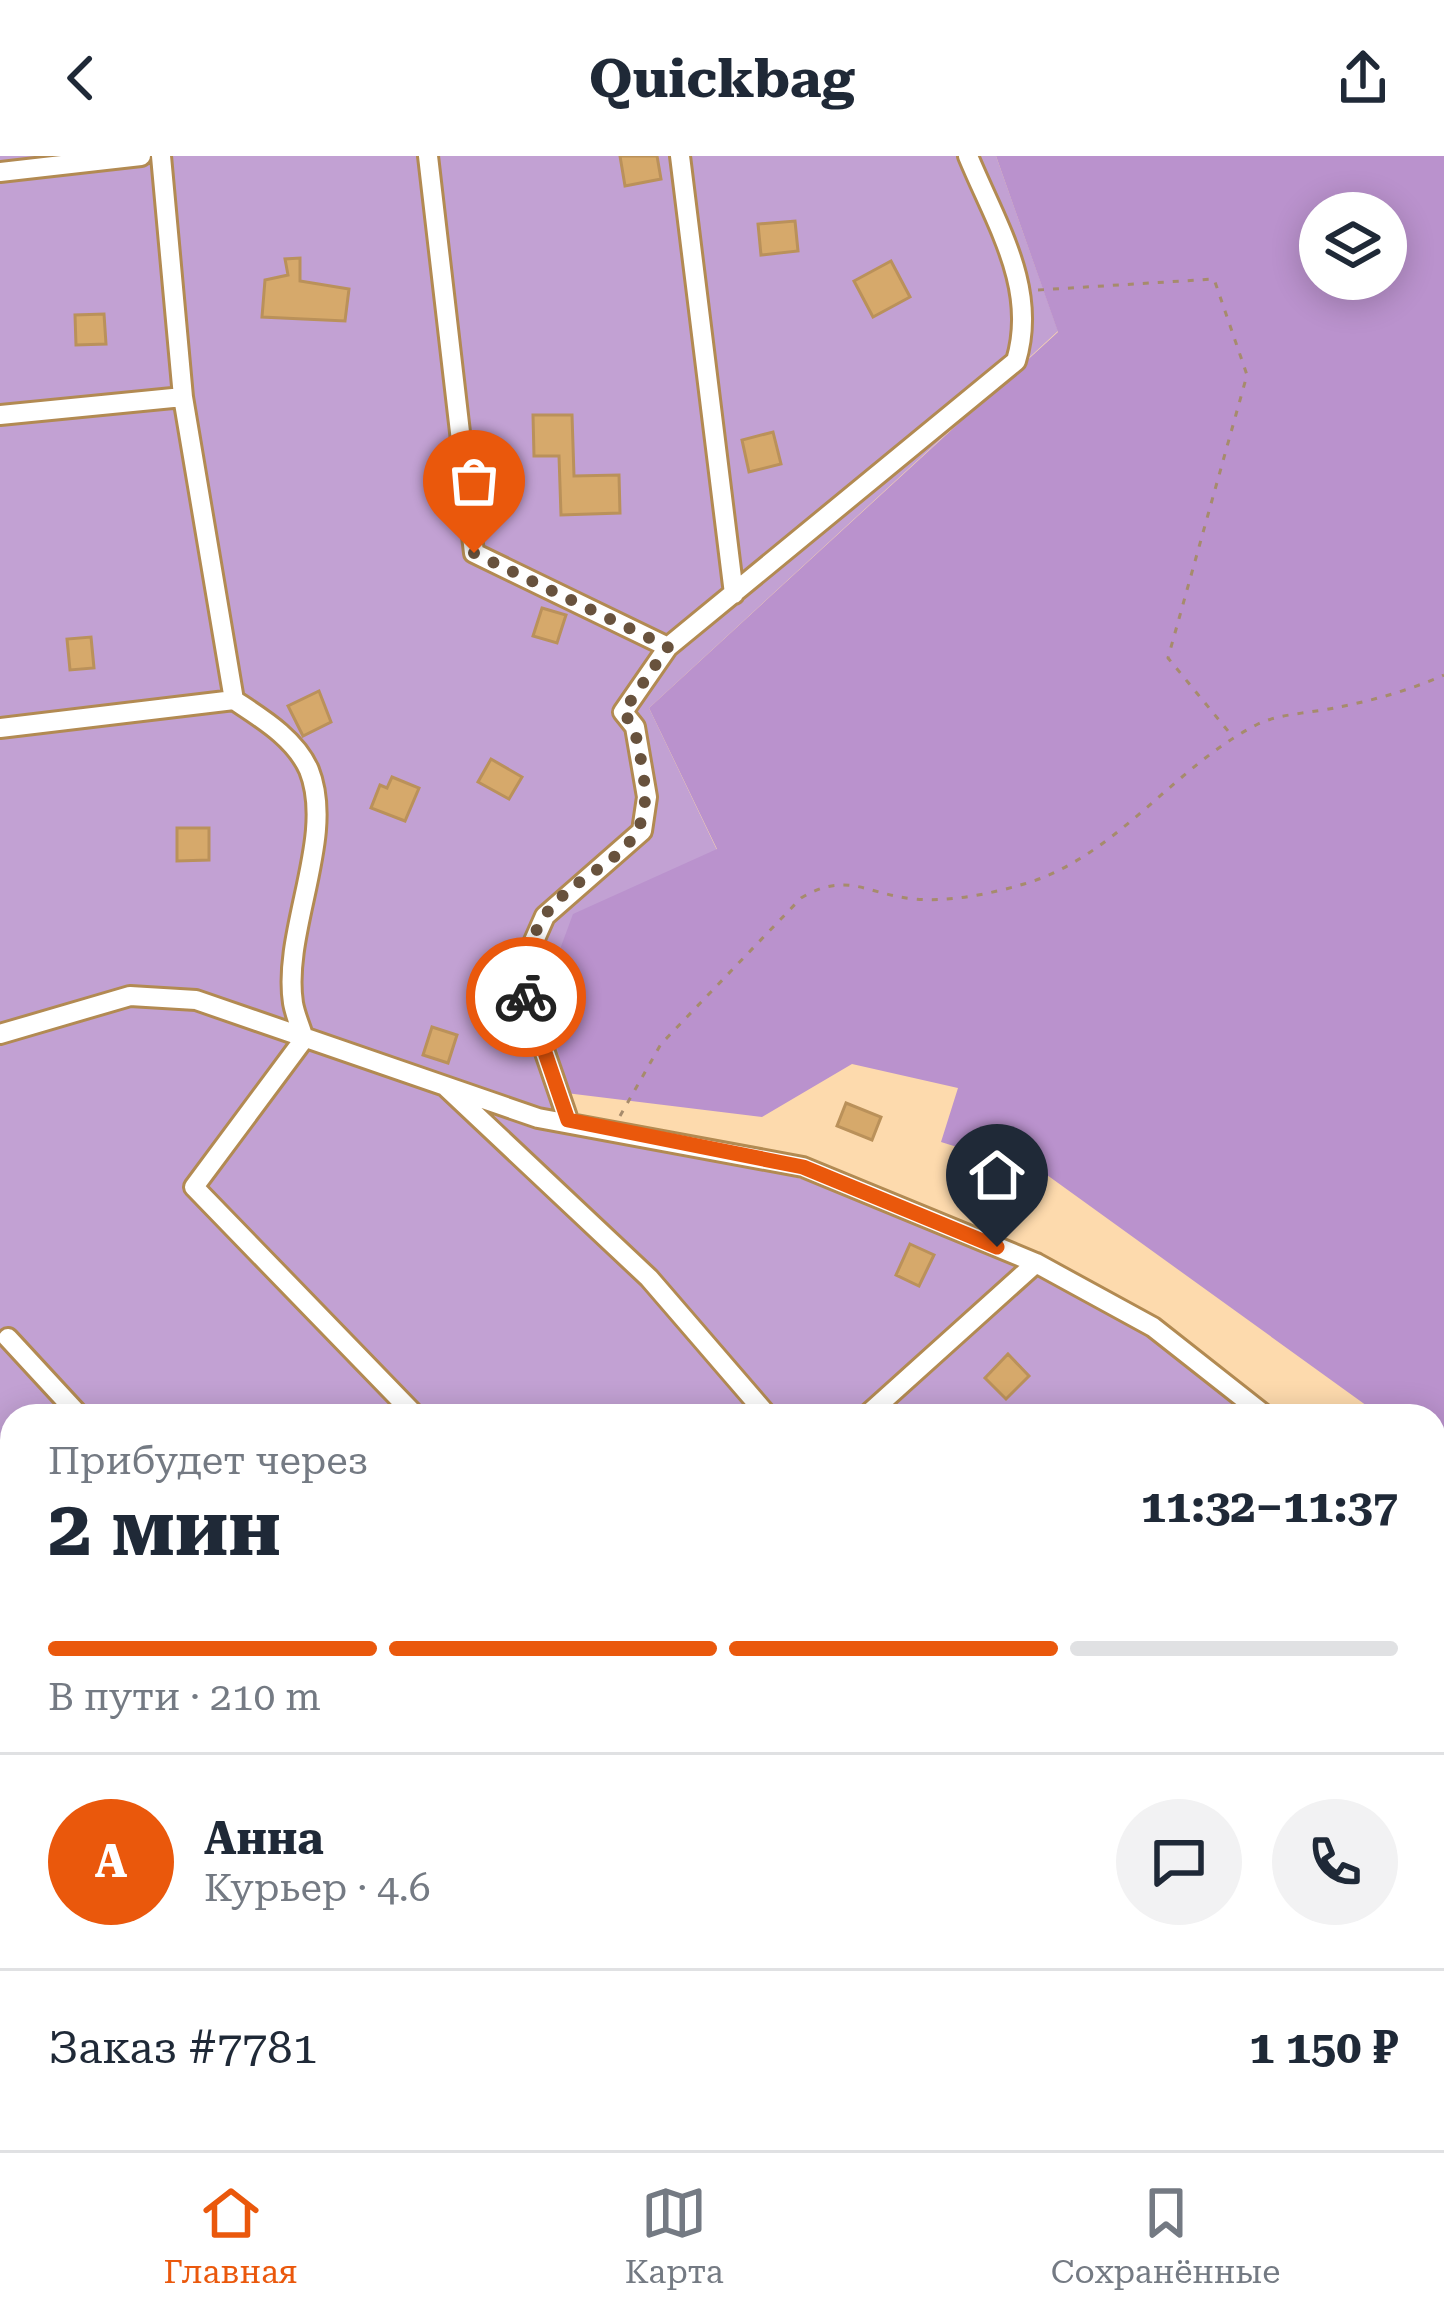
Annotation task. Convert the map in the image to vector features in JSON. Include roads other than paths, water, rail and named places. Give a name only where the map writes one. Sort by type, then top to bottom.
[{"type":"street","points":[[0,172],[141,156]]},
{"type":"street","points":[[160,156],[183,397],[234,700]]},
{"type":"street","points":[[428,156],[474,553],[668,647]]},
{"type":"street","points":[[680,156],[734,595]]},
{"type":"street","points":[[568,1120],[526,997],[530,950],[544,916],[642,830],[647,797],[635,727],[623,712],[668,647],[1016,362],[1026,328],[1024,290],[968,156]]},
{"type":"street","points":[[0,415],[183,397]]},
{"type":"street","points":[[0,728],[234,700],[278,730],[308,768],[316,809],[293,1002],[304,1039]]},
{"type":"street","points":[[0,1034],[130,996],[196,1000],[538,1118],[803,1167],[1036,1263],[1153,1327],[1251,1404]]},
{"type":"street","points":[[304,1039],[194,1187],[404,1404]]},
{"type":"street","points":[[438,1080],[649,1278],[758,1404]]},
{"type":"street","points":[[879,1404],[1036,1263]]},
{"type":"street","points":[[8,1338],[69,1404]]}]
